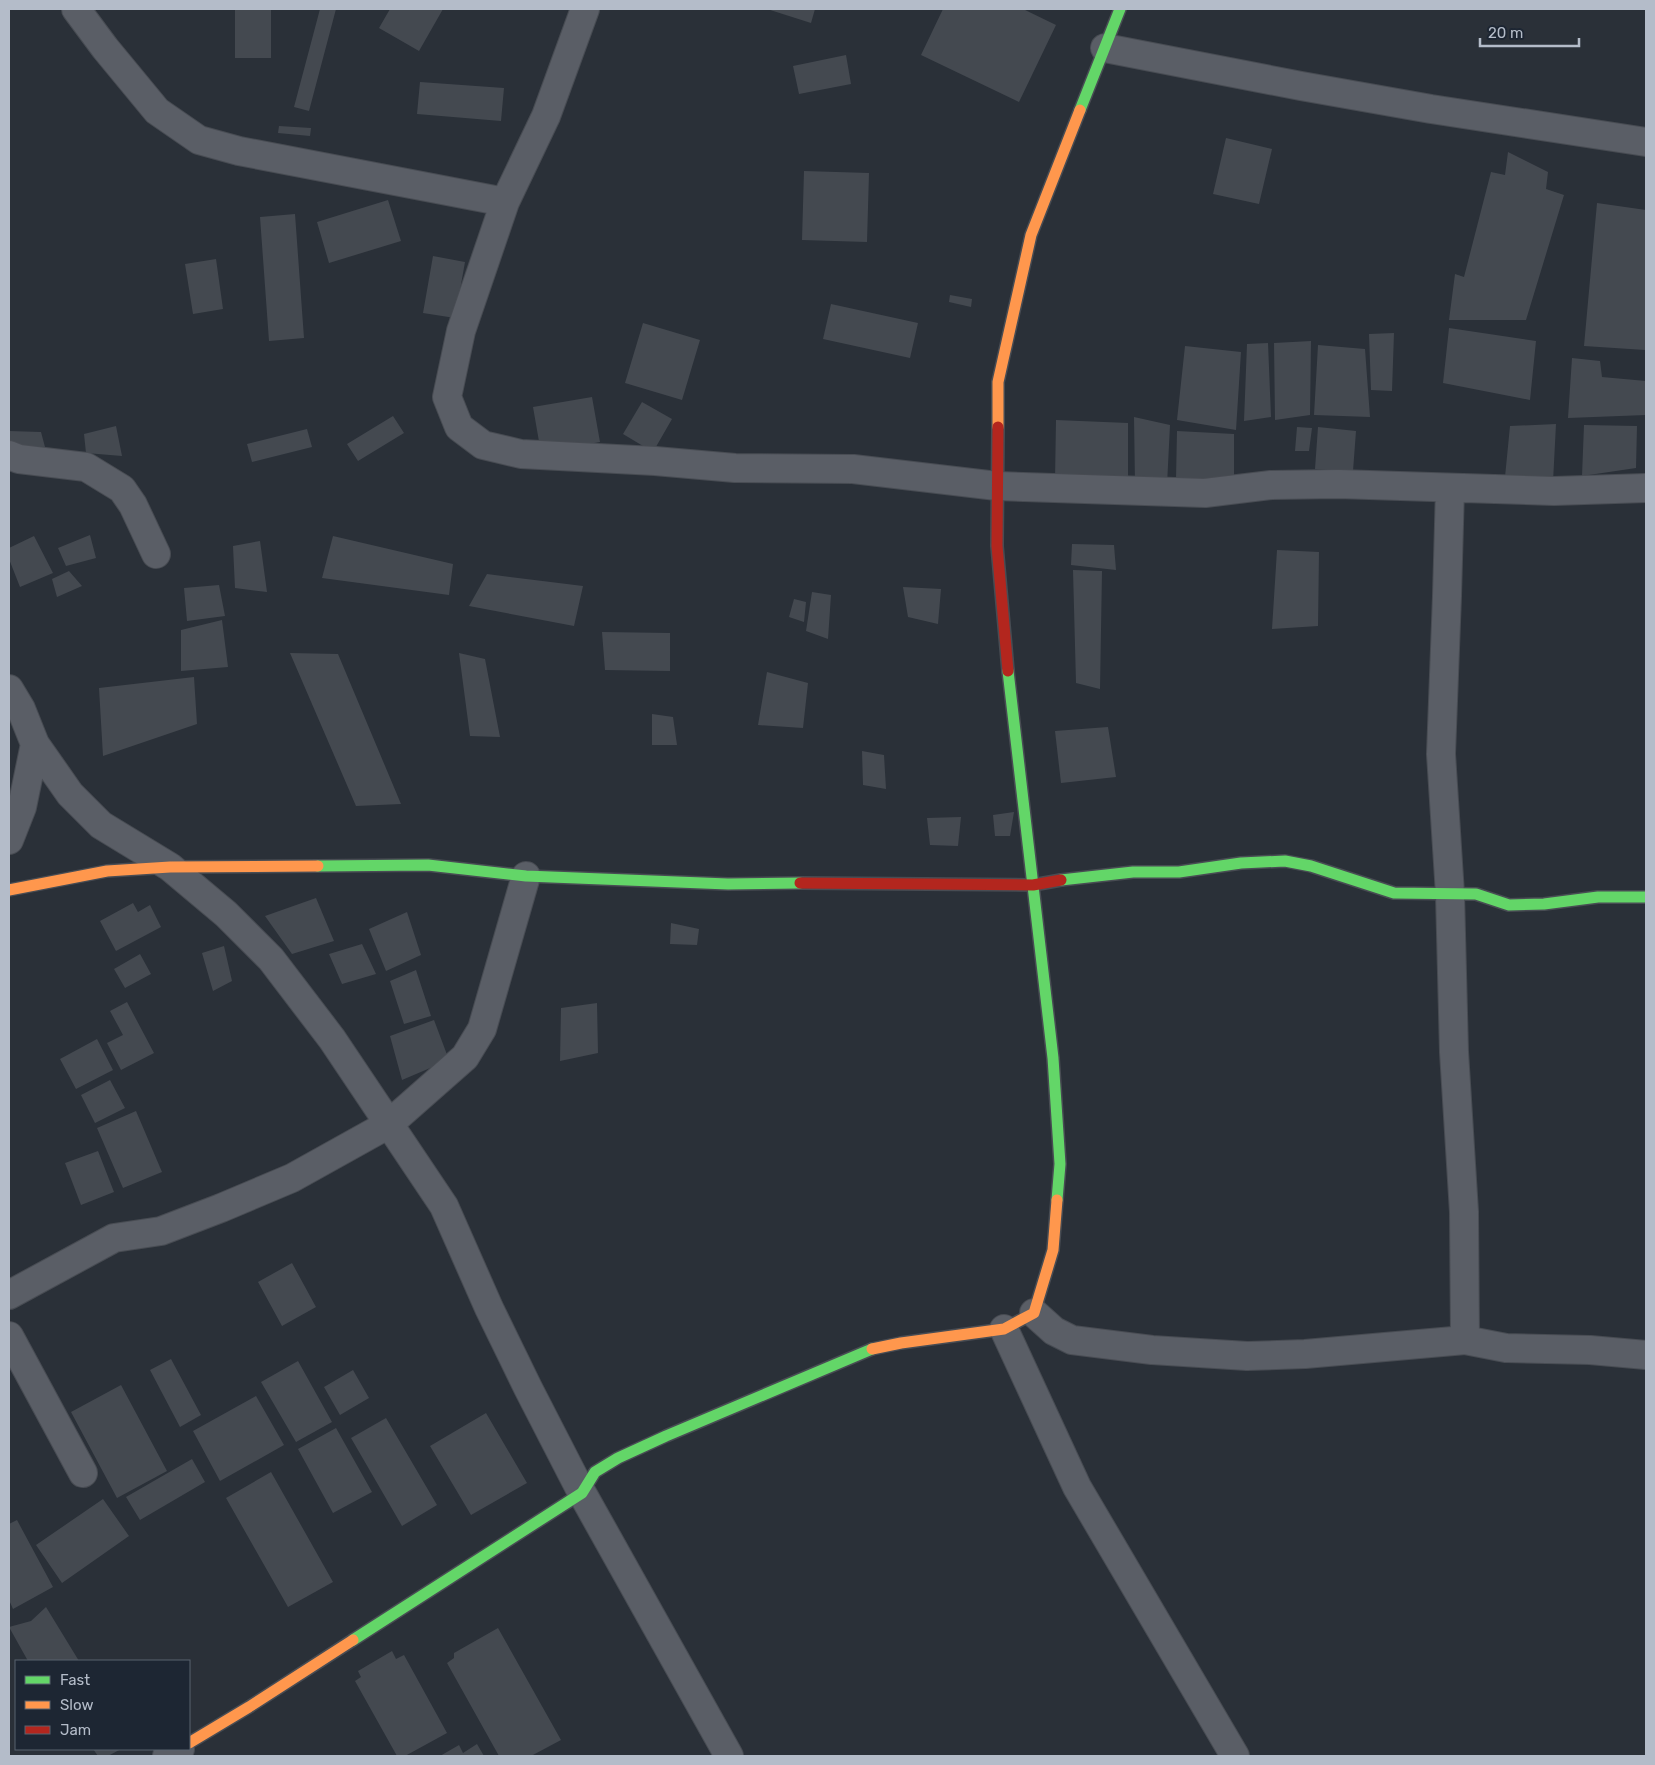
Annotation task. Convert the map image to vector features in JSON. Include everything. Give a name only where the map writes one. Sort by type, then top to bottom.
[{"type":"street","points":[[76,9],[105,48],[157,111],[199,140],[239,151],[505,202]]},
{"type":"street","points":[[584,9],[546,116],[505,202],[461,331],[448,397],[459,428],[483,445],[521,454],[656,461],[735,468],[853,469],[996,486],[1205,493],[1271,485],[1338,484],[1554,491],[1646,488]]},
{"type":"street","points":[[190,1743],[582,1493],[596,1472],[618,1458],[872,1349],[901,1343],[1004,1330],[1034,1313],[1053,1250],[1060,1164],[1053,1058],[1009,685],[997,546],[998,382],[1031,235],[1120,9]]},
{"type":"street","points":[[1105,48],[1431,109],[1646,142]]},
{"type":"street","points":[[9,454],[19,459],[86,467],[122,489],[133,505],[156,554]]},
{"type":"street","points":[[1450,488],[1441,754],[1450,894],[1454,1052],[1464,1212],[1465,1340]]},
{"type":"street","points":[[9,688],[22,709],[35,744],[70,794],[101,825],[170,867],[226,914],[271,960],[332,1039],[444,1206],[489,1308],[582,1493],[729,1756]]},
{"type":"street","points":[[9,840],[16,807],[35,744]]},
{"type":"street","points":[[9,890],[107,871],[170,867],[428,865],[526,876],[728,884],[830,882],[1034,885],[1074,876],[1133,872],[1179,872],[1242,863],[1285,861],[1311,866],[1394,893],[1476,894],[1509,905],[1544,904],[1598,897],[1646,897]]},
{"type":"street","points":[[9,1295],[114,1238],[161,1231],[292,1178],[389,1124],[466,1057],[482,1029],[526,876]]},
{"type":"street","points":[[1034,1313],[1054,1331],[1072,1340],[1152,1350],[1246,1356],[1305,1354],[1465,1340],[1506,1348],[1590,1350],[1646,1355]]},
{"type":"street","points":[[1004,1330],[1077,1487],[1235,1756]]},
{"type":"street","points":[[9,1336],[83,1473]]},
{"type":"street","points":[[167,1756],[178,1750]]},
{"type":"building","points":[[235,9],[271,9],[271,58],[235,58]]},
{"type":"building","points":[[320,9],[336,9],[309,111],[294,107]]},
{"type":"building","points":[[390,9],[443,9],[419,51],[379,28]]},
{"type":"building","points":[[767,9],[815,9],[811,23]]},
{"type":"building","points":[[943,9],[1023,9],[1056,25],[1019,102],[921,55]]},
{"type":"building","points":[[846,55],[851,84],[799,94],[793,66]]},
{"type":"building","points":[[420,82],[504,88],[501,121],[417,114]]},
{"type":"building","points":[[279,126],[311,128],[310,136],[278,133]]},
{"type":"building","points":[[1226,138],[1272,149],[1259,204],[1213,194]]},
{"type":"building","points":[[1508,152],[1548,172],[1546,189],[1564,195],[1526,320],[1449,320],[1455,274],[1464,277],[1491,172],[1505,175]]},
{"type":"building","points":[[804,171],[869,173],[867,242],[802,240]]},
{"type":"building","points":[[388,200],[401,241],[329,263],[317,222]]},
{"type":"building","points":[[1597,203],[1646,210],[1645,350],[1584,346]]},
{"type":"building","points":[[295,214],[304,338],[269,341],[260,217]]},
{"type":"building","points":[[433,256],[465,262],[455,318],[423,313]]},
{"type":"building","points":[[216,259],[223,309],[193,314],[185,264]]},
{"type":"building","points":[[950,295],[972,299],[971,307],[949,302]]},
{"type":"building","points":[[831,304],[918,323],[910,358],[823,339]]},
{"type":"building","points":[[643,323],[700,340],[682,400],[625,383]]},
{"type":"building","points":[[1449,328],[1536,341],[1530,400],[1443,383]]},
{"type":"building","points":[[1394,333],[1392,391],[1371,390],[1369,334]]},
{"type":"building","points":[[1311,341],[1310,415],[1275,420],[1274,343]]},
{"type":"building","points":[[1268,343],[1271,417],[1244,421],[1247,344]]},
{"type":"building","points":[[1318,345],[1365,349],[1370,417],[1314,415]]},
{"type":"building","points":[[1185,346],[1241,352],[1236,430],[1177,420]]},
{"type":"building","points":[[1572,358],[1600,361],[1602,377],[1646,381],[1646,415],[1568,418]]},
{"type":"building","points":[[592,397],[600,442],[541,453],[533,407]]},
{"type":"building","points":[[642,402],[672,419],[653,452],[623,434]]},
{"type":"building","points":[[393,416],[404,433],[358,461],[347,444]]},
{"type":"building","points":[[1134,417],[1170,425],[1167,485],[1135,485]]},
{"type":"building","points":[[1056,420],[1128,423],[1128,478],[1055,480]]},
{"type":"building","points":[[1556,424],[1553,482],[1505,477],[1510,426]]},
{"type":"building","points":[[1584,425],[1637,426],[1636,468],[1582,476]]},
{"type":"building","points":[[116,426],[122,456],[86,453],[84,434]]},
{"type":"building","points":[[1297,427],[1312,428],[1309,451],[1295,451]]},
{"type":"building","points":[[1318,427],[1356,431],[1353,471],[1315,469]]},
{"type":"building","points":[[307,429],[312,447],[252,462],[247,444]]},
{"type":"building","points":[[9,431],[41,432],[45,447],[9,446]]},
{"type":"building","points":[[1177,431],[1234,434],[1234,479],[1176,479]]},
{"type":"building","points":[[90,535],[96,558],[66,566],[58,548]]},
{"type":"building","points":[[34,536],[53,573],[20,587],[9,559],[9,548]]},
{"type":"building","points":[[333,536],[453,564],[449,595],[322,578]]},
{"type":"building","points":[[260,541],[267,592],[235,588],[233,546]]},
{"type":"building","points":[[1072,544],[1114,545],[1116,570],[1071,565]]},
{"type":"building","points":[[1277,550],[1319,552],[1318,626],[1272,629]]},
{"type":"building","points":[[1073,570],[1102,571],[1100,689],[1076,683]]},
{"type":"building","points":[[69,571],[82,586],[57,597],[52,579]]},
{"type":"building","points":[[487,574],[583,586],[574,626],[469,606]]},
{"type":"building","points":[[219,585],[225,616],[187,621],[184,588]]},
{"type":"building","points":[[903,587],[941,589],[938,624],[908,617]]},
{"type":"building","points":[[812,592],[831,595],[828,639],[806,631]]},
{"type":"building","points":[[794,599],[806,602],[804,622],[789,617]]},
{"type":"building","points":[[222,620],[228,667],[181,671],[181,630]]},
{"type":"building","points":[[602,632],[670,633],[670,671],[605,670]]},
{"type":"building","points":[[290,653],[338,654],[401,804],[356,806]]},
{"type":"building","points":[[459,653],[485,659],[500,737],[470,736]]},
{"type":"building","points":[[767,672],[808,683],[803,728],[758,725]]},
{"type":"building","points":[[194,677],[197,724],[103,756],[99,688]]},
{"type":"building","points":[[652,714],[673,717],[677,745],[652,745]]},
{"type":"building","points":[[1108,727],[1116,777],[1061,783],[1055,731]]},
{"type":"building","points":[[862,751],[884,755],[886,789],[863,785]]},
{"type":"building","points":[[1014,812],[1010,836],[995,836],[993,815]]},
{"type":"building","points":[[961,817],[958,846],[930,845],[927,818]]},
{"type":"building","points":[[316,898],[334,941],[292,954],[265,916]]},
{"type":"building","points":[[133,903],[138,912],[150,905],[161,927],[116,951],[100,921]]},
{"type":"building","points":[[407,912],[421,955],[386,971],[369,929]]},
{"type":"building","points":[[671,923],[699,929],[697,945],[670,944]]},
{"type":"building","points":[[362,944],[376,974],[342,984],[329,954]]},
{"type":"building","points":[[224,946],[232,981],[213,991],[202,953]]},
{"type":"building","points":[[140,954],[151,974],[125,988],[114,969]]},
{"type":"building","points":[[416,970],[431,1016],[404,1024],[390,981]]},
{"type":"building","points":[[127,1002],[154,1053],[121,1070],[107,1043],[123,1035],[110,1011]]},
{"type":"building","points":[[597,1003],[598,1053],[560,1061],[561,1008]]},
{"type":"building","points":[[434,1020],[449,1060],[402,1080],[390,1036]]},
{"type":"building","points":[[97,1039],[113,1070],[76,1089],[60,1059]]},
{"type":"building","points":[[110,1080],[125,1108],[95,1123],[81,1095]]},
{"type":"building","points":[[136,1111],[162,1172],[123,1188],[97,1128]]},
{"type":"building","points":[[98,1151],[114,1192],[81,1205],[65,1163]]},
{"type":"building","points":[[292,1263],[316,1307],[282,1326],[258,1282]]},
{"type":"building","points":[[171,1359],[201,1415],[180,1427],[150,1370]]},
{"type":"building","points":[[298,1361],[332,1422],[296,1442],[261,1382]]},
{"type":"building","points":[[353,1370],[369,1398],[340,1415],[324,1387]]},
{"type":"building","points":[[121,1385],[167,1471],[117,1498],[71,1412]]},
{"type":"building","points":[[256,1396],[284,1445],[220,1481],[193,1431]]},
{"type":"building","points":[[486,1413],[527,1483],[471,1515],[430,1446]]},
{"type":"building","points":[[386,1418],[437,1505],[402,1526],[351,1438]]},
{"type":"building","points":[[336,1428],[372,1492],[333,1513],[298,1449]]},
{"type":"building","points":[[192,1459],[205,1482],[140,1520],[126,1497]]},
{"type":"building","points":[[271,1472],[333,1582],[288,1607],[226,1498]]},
{"type":"building","points":[[103,1499],[129,1536],[62,1583],[36,1545]]},
{"type":"building","points":[[17,1520],[53,1587],[13,1609],[9,1600],[9,1524]]},
{"type":"building","points":[[46,1607],[78,1660],[27,1660],[9,1627],[31,1621]]},
{"type":"building","points":[[498,1628],[561,1740],[531,1756],[499,1756],[447,1663],[454,1658],[454,1653]]},
{"type":"building","points":[[392,1651],[396,1659],[404,1655],[447,1733],[405,1756],[397,1756],[355,1681],[361,1677],[358,1671]]},
{"type":"building","points":[[477,1744],[484,1756],[440,1756],[459,1745],[463,1753]]},
{"type":"building","points":[[94,1750],[119,1750],[108,1756],[98,1756]]},
{"type":"traffic: fast","points":[[1080,110],[1120,9]]},
{"type":"traffic: fast","points":[[1008,671],[1053,1058],[1060,1164],[1057,1200]]},
{"type":"traffic: fast","points":[[1061,880],[1133,872],[1179,872],[1241,863],[1285,861],[1311,866],[1394,893],[1476,894],[1509,905],[1544,904],[1598,897],[1646,897]]},
{"type":"traffic: fast","points":[[318,866],[428,865],[526,876],[728,884],[800,883]]},
{"type":"traffic: fast","points":[[353,1640],[582,1493],[595,1472],[618,1458],[872,1349]]},
{"type":"traffic: slow","points":[[998,427],[998,382],[1031,235],[1080,110]]},
{"type":"traffic: slow","points":[[9,890],[107,871],[170,867],[318,866]]},
{"type":"traffic: slow","points":[[872,1349],[901,1343],[1004,1329],[1034,1313],[1053,1250],[1057,1200]]},
{"type":"traffic: slow","points":[[190,1742],[353,1640]]},
{"type":"traffic: jam","points":[[998,427],[997,546],[1008,671]]},
{"type":"traffic: jam","points":[[800,883],[1033,885],[1061,880]]}]
